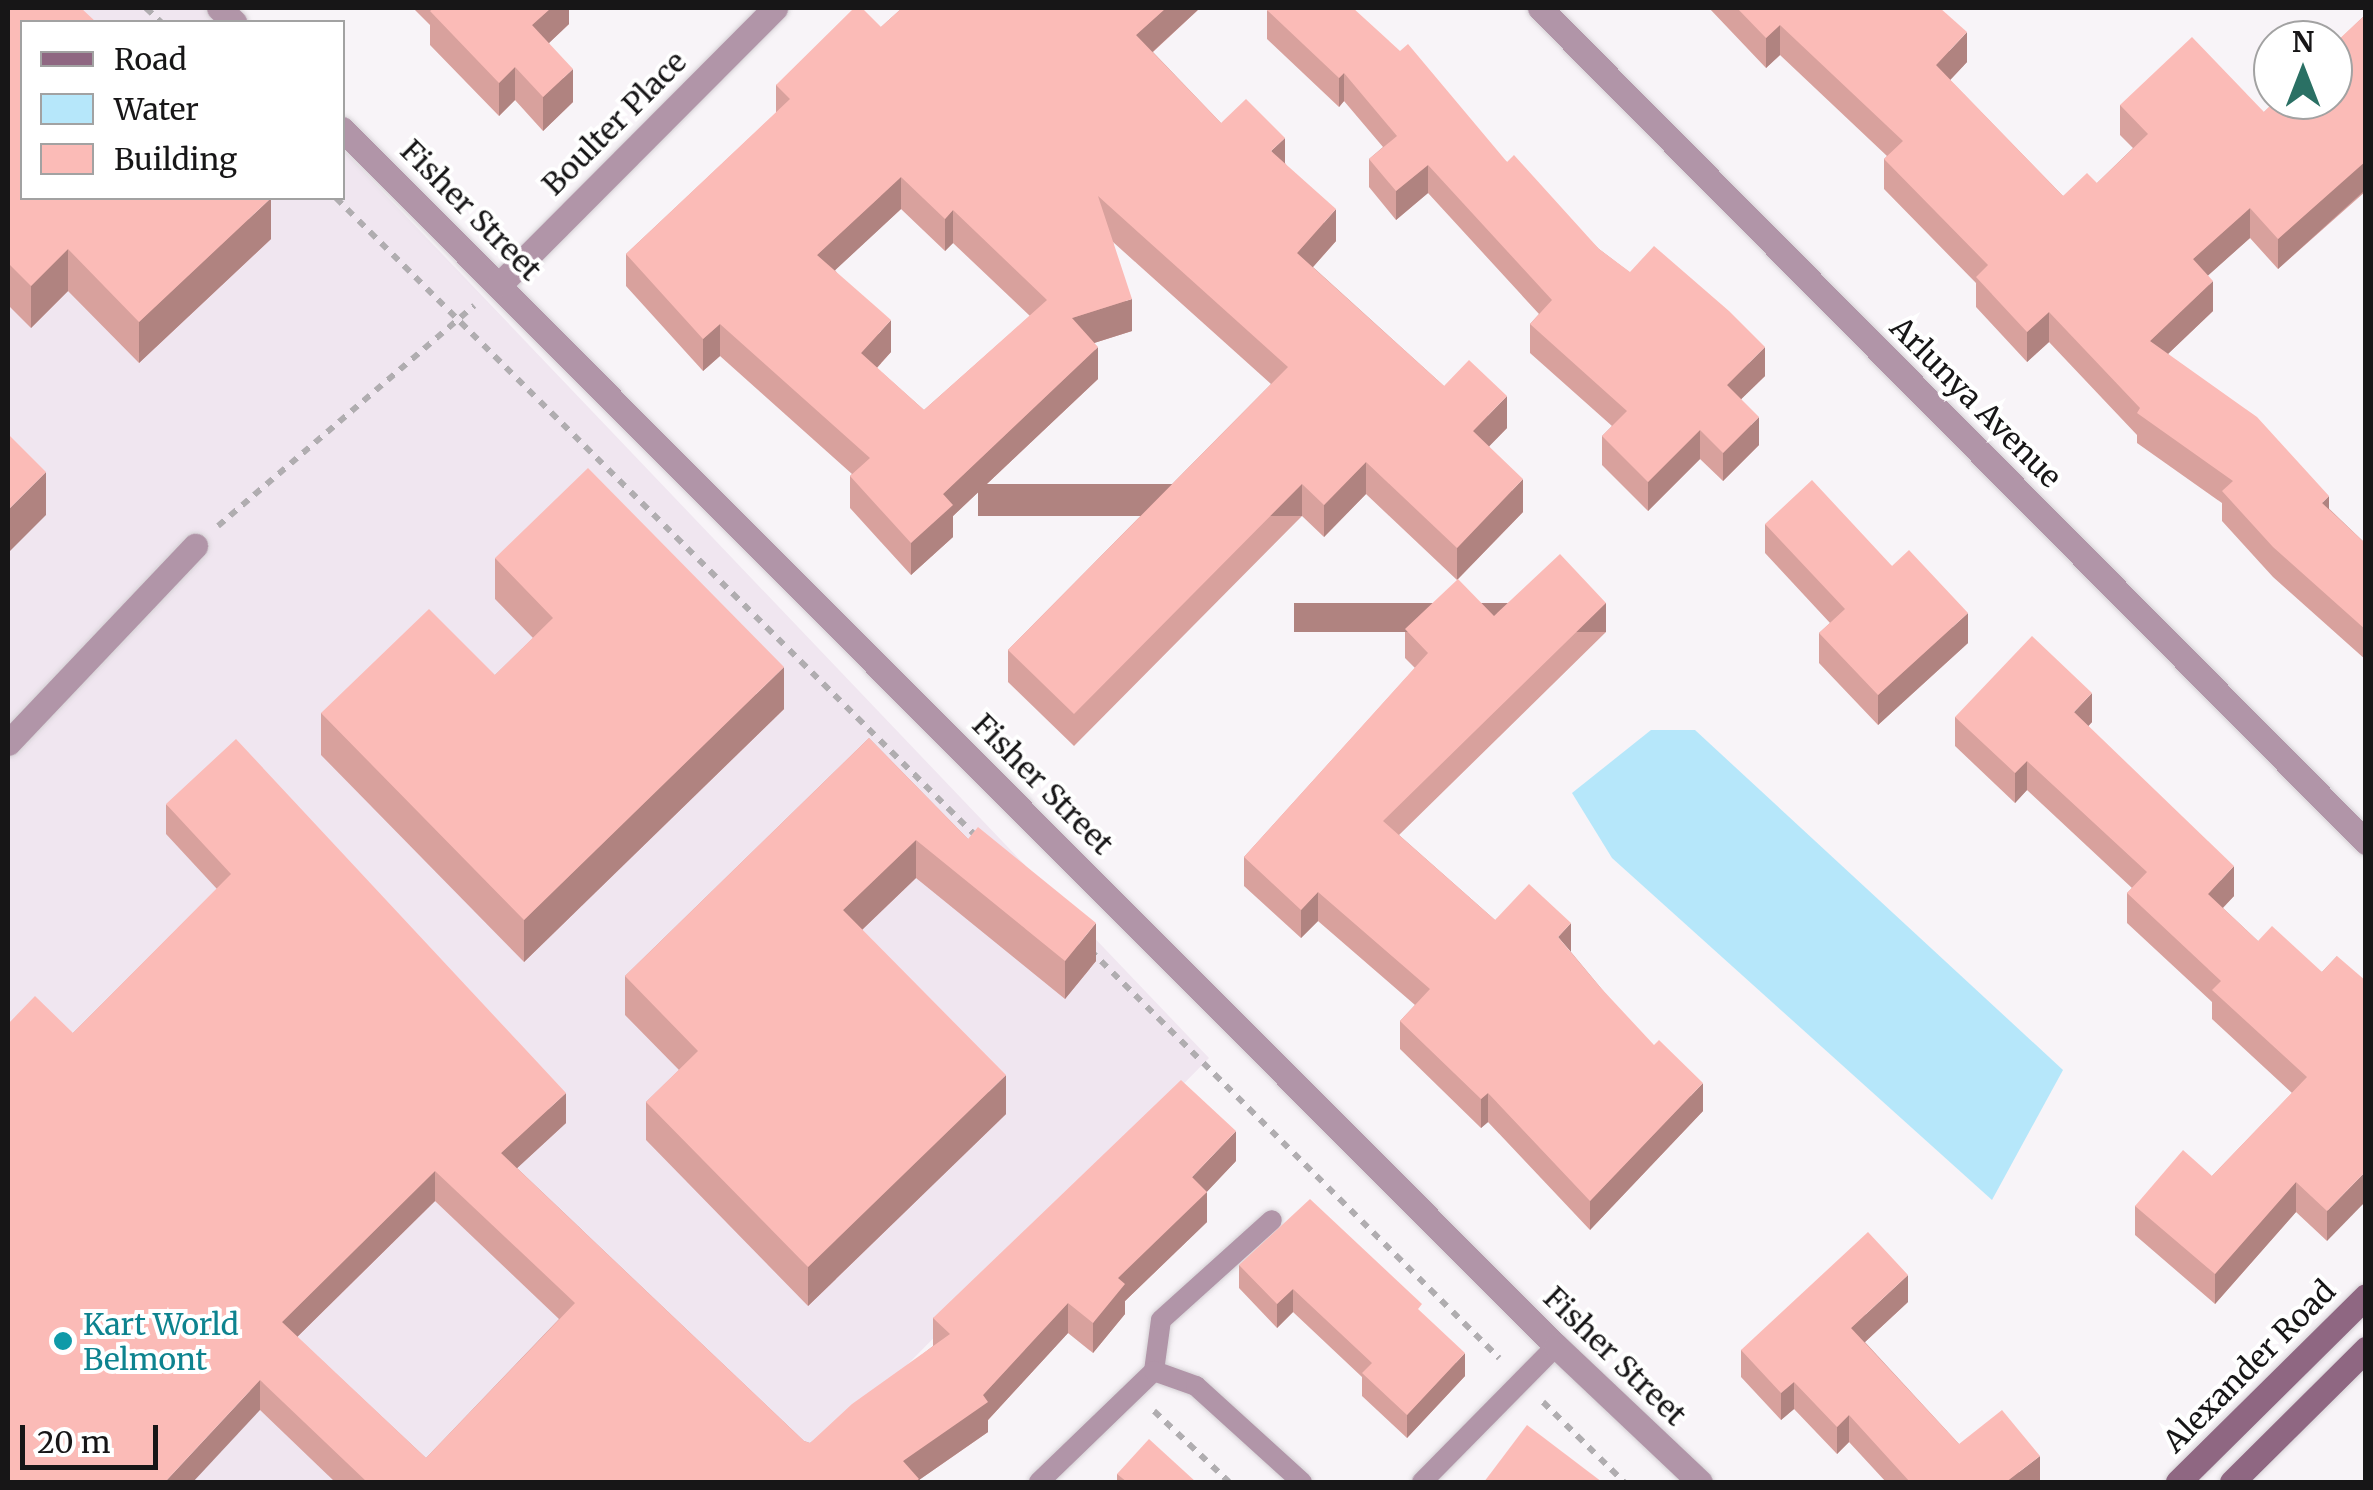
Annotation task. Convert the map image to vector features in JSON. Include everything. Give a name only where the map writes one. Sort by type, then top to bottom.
[{"type":"main road","name":"Alexander Road","points":[[2178,1482],[2366,1296]]},
{"type":"main road","points":[[2232,1482],[2366,1349]]},
{"type":"street","name":"Boulter Place","points":[[500,284],[775,8]]},
{"type":"street","name":"Arlunya Avenue","points":[[1540,8],[2366,842]]},
{"type":"street","name":"Fisher Street","points":[[345,132],[1556,1346],[1700,1482]]},
{"type":"street","points":[[8,744],[194,546]]},
{"type":"lane","points":[[1038,1482],[1154,1371],[1162,1320],[1272,1220]]},
{"type":"lane","points":[[1422,1482],[1556,1346]]},
{"type":"lane","points":[[1154,1371],[1196,1386],[1302,1482]]},
{"type":"path","points":[[338,200],[990,850]]},
{"type":"path","points":[[194,546],[500,284]]},
{"type":"path","points":[[1074,934],[1624,1482]]},
{"type":"path","points":[[1131,1390],[1230,1482]]},
{"type":"shaded area","points":[[8,8],[206,8],[219,20],[20,20],[20,200],[345,200],[345,152],[1209,1058],[792,1482],[8,1482]]},
{"type":"water","points":[[1651,730],[1695,730],[2063,1070],[1992,1200],[1612,858],[1572,793]]},
{"type":"building","points":[[8,8],[81,8],[94,20],[20,20],[20,200],[269,200],[139,322],[68,249],[31,286],[8,263]]},
{"type":"building","points":[[551,8],[532,25],[573,69],[543,97],[515,67],[499,83],[430,11]]},
{"type":"building","points":[[854,8],[862,8],[881,27],[902,8],[1166,8],[1136,35],[1221,123],[1246,99],[1285,138],[1271,151],[1336,209],[1297,253],[1444,386],[1469,360],[1507,396],[1473,431],[1523,479],[1457,548],[1366,462],[1324,505],[1302,484],[1074,714],[1008,650],[1288,367],[1098,196],[1132,299],[1072,318],[1098,347],[943,494],[953,505],[911,543],[850,476],[870,458],[720,324],[703,339],[626,254],[790,99],[776,85]],"holes":[[[901,177],[945,219],[953,210],[1047,300],[924,410],[861,353],[891,320],[817,255]]]},
{"type":"building","points":[[1353,8],[1400,51],[1408,44],[1507,162],[1514,155],[1599,249],[1630,272],[1654,246],[1765,347],[1727,385],[1759,417],[1723,453],[1700,430],[1648,482],[1602,436],[1627,411],[1530,324],[1552,300],[1428,165],[1396,191],[1369,159],[1397,136],[1344,73],[1339,78],[1267,10]]},
{"type":"building","points":[[1737,8],[1940,8],[1967,32],[1936,65],[2063,196],[2087,173],[2097,183],[2148,134],[2120,105],[2192,37],[2253,101],[2253,120],[2353,120],[2353,26],[2366,14],[2366,161],[2278,239],[2250,208],[2193,259],[2213,281],[2150,341],[2257,417],[2329,496],[2322,503],[2366,544],[2366,630],[2273,547],[2222,491],[2233,481],[2137,413],[2140,408],[2049,312],[2027,332],[1976,277],[1988,265],[1884,159],[1903,141],[1780,25],[1766,38]]},
{"type":"building","points":[[8,434],[46,472],[8,510]]},
{"type":"building","points":[[588,468],[784,667],[524,920],[321,713],[429,609],[495,675],[553,618],[495,558]]},
{"type":"building","points":[[1812,480],[1892,566],[1909,550],[1968,613],[1878,695],[1819,633],[1845,609],[1765,524]]},
{"type":"building","points":[[1560,554],[1606,603],[1383,821],[1495,920],[1529,884],[1571,923],[1558,937],[1600,987],[1654,1045],[1659,1040],[1703,1083],[1590,1201],[1488,1093],[1481,1099],[1400,1021],[1430,989],[1318,892],[1301,910],[1244,857],[1428,653],[1405,629],[1458,579],[1494,616]]},
{"type":"building","points":[[2032,636],[2092,693],[2074,712],[2234,866],[2208,894],[2258,941],[2272,926],[2322,972],[2337,956],[2366,981],[2366,1171],[2327,1211],[2296,1182],[2215,1274],[2135,1206],[2183,1150],[2212,1176],[2307,1077],[2212,990],[2221,981],[2127,893],[2147,872],[2027,761],[2015,773],[1955,717]]},
{"type":"building","points":[[869,738],[968,839],[978,827],[1096,923],[1065,961],[916,840],[843,910],[1006,1075],[808,1267],[646,1102],[698,1051],[625,976]]},
{"type":"building","points":[[236,739],[566,1093],[501,1153],[810,1443],[852,1404],[950,1334],[933,1318],[1181,1080],[1236,1131],[1192,1177],[1207,1192],[1118,1278],[1125,1284],[1093,1323],[1068,1303],[983,1395],[988,1402],[903,1461],[919,1479],[915,1482],[367,1482],[260,1380],[165,1482],[8,1482],[8,1024],[35,996],[73,1033],[231,874],[166,804]],"holes":[[[435,1171],[575,1303],[426,1458],[282,1322]]]},
{"type":"building","points":[[1310,1199],[1422,1304],[1418,1309],[1465,1353],[1407,1415],[1362,1373],[1372,1363],[1293,1289],[1277,1304],[1239,1265]]},
{"type":"building","points":[[1868,1232],[1908,1275],[1851,1328],[1959,1444],[2002,1410],[2040,1456],[2006,1482],[1910,1482],[1849,1415],[1837,1427],[1794,1382],[1781,1393],[1741,1350]]},
{"type":"building","points":[[1527,1425],[1602,1482],[1484,1482]]},
{"type":"building","points":[[1149,1439],[1196,1482],[1127,1482],[1117,1474]]},
{"type":"place","name":"Kart World Belmont","points":[[63,1341]]}]
